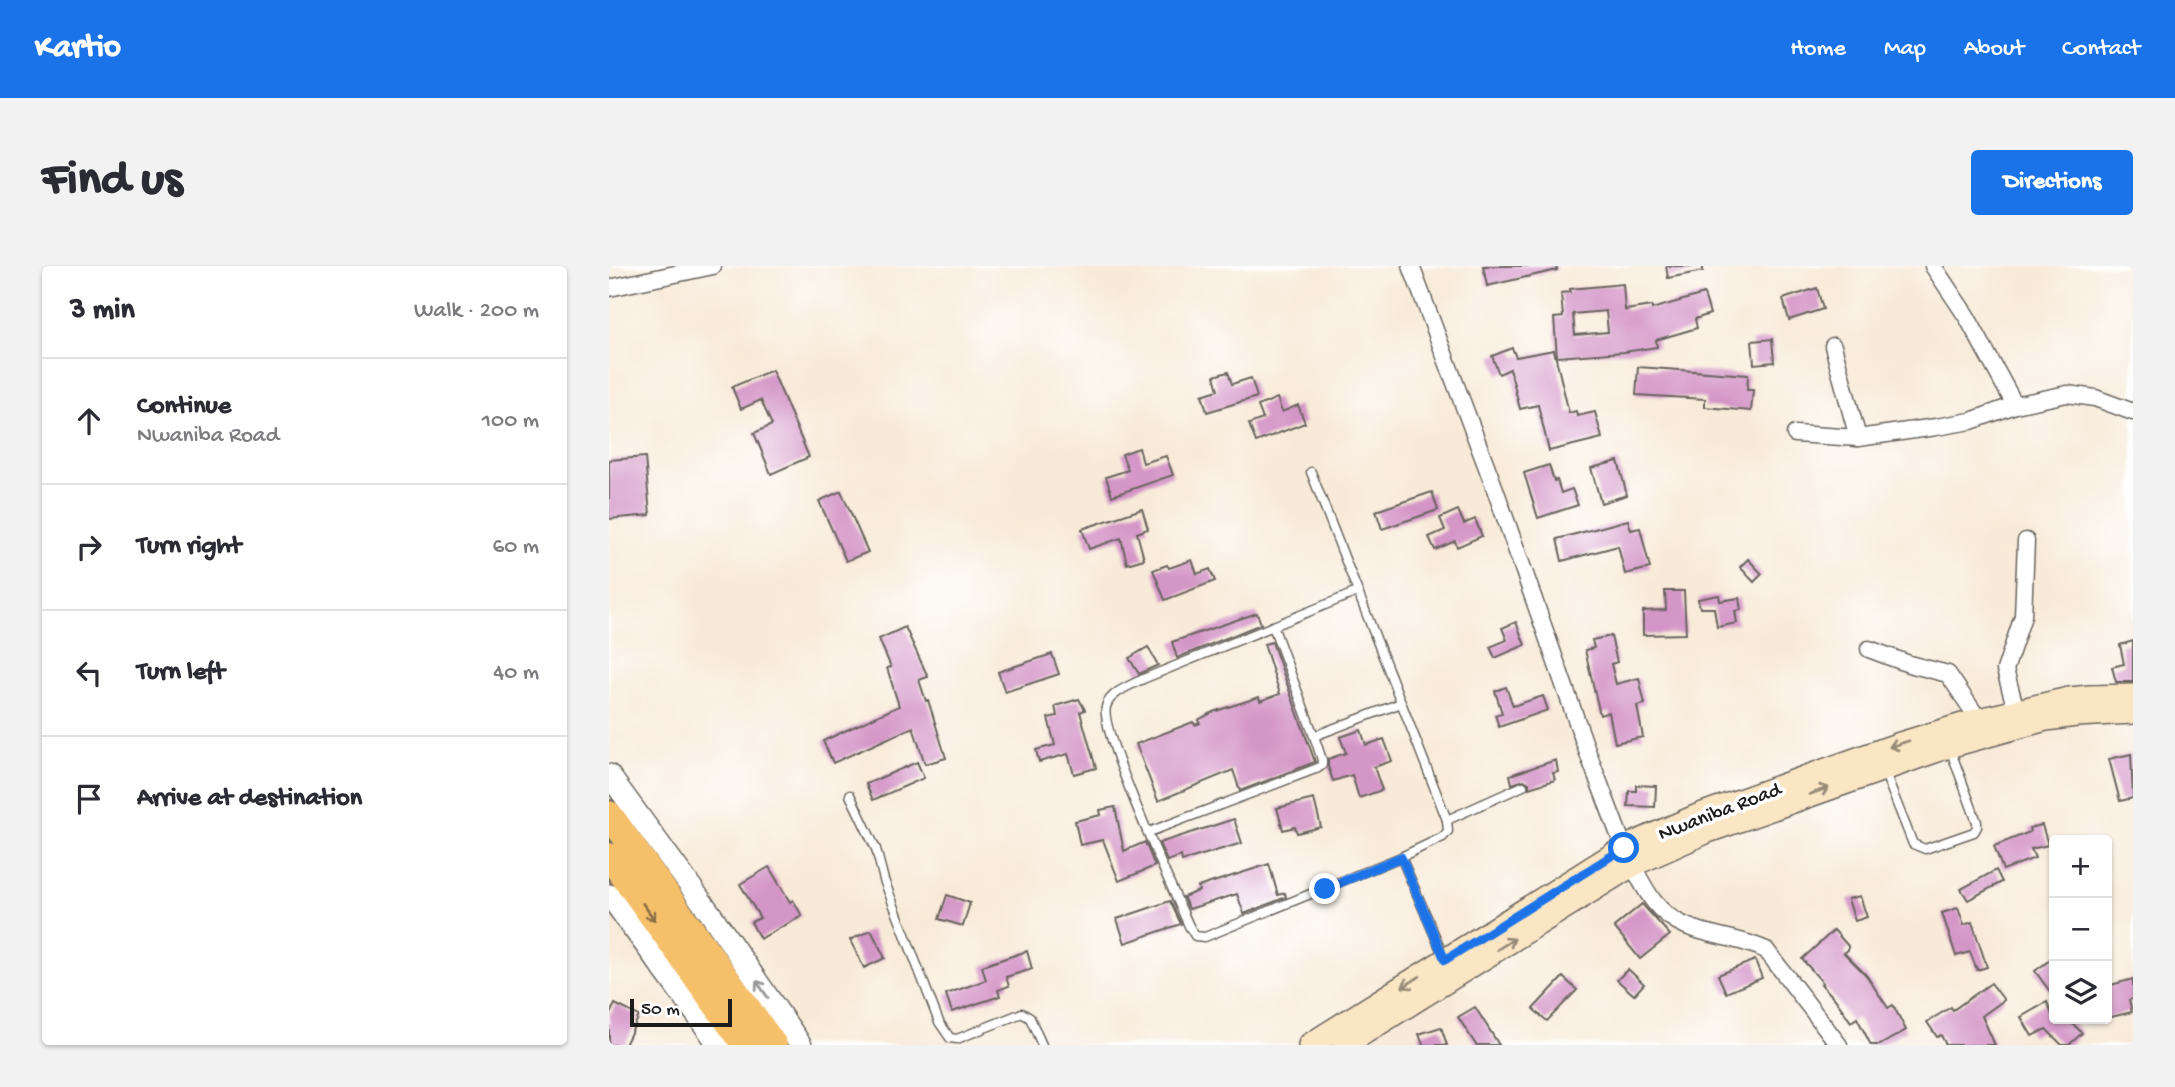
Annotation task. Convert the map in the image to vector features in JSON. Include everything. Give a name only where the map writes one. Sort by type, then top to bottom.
[{"type":"main road","name":"Nwaniba Road","points":[[1310,1045],[1445,960],[1700,816],[1897,745],[1979,720],[2079,698],[2133,696]]},
{"type":"main road","points":[[1344,1045],[1628,856],[1708,831],[1949,746],[2046,719],[2133,712]]},
{"type":"main road","points":[[609,814],[774,1045]]},
{"type":"main road","points":[[609,856],[745,1045]]},
{"type":"street","points":[[609,288],[713,266]]},
{"type":"street","points":[[1411,266],[1628,856],[1654,902],[1667,916],[1686,928],[1754,944],[1766,950],[1839,1045]]},
{"type":"street","points":[[1933,266],[1967,317],[2015,405]]},
{"type":"street","points":[[1833,346],[1858,438]]},
{"type":"street","points":[[1795,434],[1858,438],[1971,421],[2015,405],[2067,394],[2095,398],[2133,412]]},
{"type":"street","points":[[2017,710],[2005,670],[2023,616],[2026,541]]},
{"type":"street","points":[[1869,649],[1909,664],[1948,674],[1979,720]]},
{"type":"street","points":[[609,775],[710,913],[801,1045]]},
{"type":"street","points":[[609,895],[719,1045]]},
{"type":"lane","points":[[1311,472],[1447,820],[1448,831],[1401,857],[1205,937],[1195,936],[1122,769],[1105,716],[1106,704],[1119,691],[1143,679],[1357,592]]},
{"type":"lane","points":[[1149,832],[1322,765],[1314,736],[1272,626]]},
{"type":"lane","points":[[1314,736],[1401,703]]},
{"type":"lane","points":[[1883,769],[1913,844],[1925,849],[1974,832],[1977,822],[1949,746]]},
{"type":"lane","points":[[1447,820],[1523,786]]},
{"type":"lane","points":[[850,795],[876,849],[884,880],[939,1022],[950,1038],[957,1039],[1022,1013],[1030,1018],[1042,1045]]},
{"type":"lane","points":[[1401,857],[1445,960]]},
{"type":"building","points":[[1483,266],[1556,266],[1557,270],[1487,286]]},
{"type":"building","points":[[1666,266],[1703,266],[1703,271],[1668,278]]},
{"type":"building","points":[[1623,284],[1625,310],[1652,306],[1652,309],[1704,294],[1710,314],[1695,319],[1697,328],[1656,340],[1657,347],[1557,357],[1554,318],[1563,317],[1561,293],[1570,292],[1570,289]],"holes":[[[1606,311],[1608,332],[1575,335],[1573,314]]]},
{"type":"building","points":[[1817,288],[1823,309],[1789,320],[1783,299]]},
{"type":"building","points":[[1772,339],[1774,362],[1754,364],[1752,341]]},
{"type":"building","points":[[1512,348],[1516,357],[1554,350],[1569,413],[1576,411],[1577,416],[1595,412],[1602,438],[1549,451],[1538,405],[1520,409],[1510,369],[1499,374],[1492,356]]},
{"type":"building","points":[[1638,367],[1748,375],[1747,390],[1753,390],[1751,411],[1705,407],[1705,399],[1636,395]]},
{"type":"building","points":[[772,370],[809,457],[771,474],[754,433],[772,425],[761,400],[741,409],[732,387]]},
{"type":"building","points":[[1228,372],[1232,384],[1251,378],[1257,397],[1207,412],[1202,395],[1218,390],[1214,376]]},
{"type":"building","points":[[1277,398],[1282,412],[1298,405],[1305,423],[1256,442],[1249,424],[1263,419],[1258,406]]},
{"type":"building","points":[[1139,448],[1143,463],[1166,456],[1173,475],[1112,496],[1106,477],[1128,470],[1122,454]]},
{"type":"building","points":[[645,457],[650,515],[609,519],[609,460]]},
{"type":"building","points":[[1618,461],[1627,495],[1601,503],[1591,468]]},
{"type":"building","points":[[1549,465],[1561,493],[1572,489],[1578,505],[1538,518],[1524,473]]},
{"type":"building","points":[[841,491],[868,552],[846,561],[819,501]]},
{"type":"building","points":[[1432,492],[1438,510],[1382,529],[1376,511]]},
{"type":"building","points":[[1142,509],[1148,529],[1137,533],[1144,559],[1127,564],[1121,538],[1089,549],[1082,529]]},
{"type":"building","points":[[1458,510],[1464,524],[1475,519],[1482,536],[1457,547],[1455,541],[1435,550],[1429,537],[1445,530],[1440,518]]},
{"type":"building","points":[[1628,520],[1631,530],[1640,528],[1650,568],[1625,574],[1618,546],[1562,561],[1557,539]]},
{"type":"building","points":[[1748,559],[1762,574],[1754,582],[1740,567]]},
{"type":"building","points":[[1192,560],[1197,574],[1210,569],[1215,581],[1165,600],[1153,570]]},
{"type":"building","points":[[1665,591],[1684,591],[1686,634],[1643,635],[1643,611],[1666,610]]},
{"type":"building","points":[[1719,595],[1720,601],[1739,598],[1741,610],[1735,611],[1737,623],[1717,627],[1714,608],[1700,608],[1698,599]]},
{"type":"building","points":[[1257,613],[1261,624],[1177,658],[1172,642]]},
{"type":"building","points":[[1516,622],[1525,645],[1495,658],[1490,647],[1507,640],[1502,628]]},
{"type":"building","points":[[905,627],[928,677],[919,680],[946,758],[925,764],[913,727],[833,763],[823,741],[899,706],[887,668],[891,667],[879,639]]},
{"type":"building","points":[[1611,636],[1617,662],[1611,664],[1616,684],[1639,678],[1645,704],[1637,706],[1643,737],[1615,743],[1609,712],[1600,715],[1585,650],[1594,648],[1592,640]]},
{"type":"building","points":[[2133,641],[2133,682],[2116,682],[2112,667],[2124,664],[2120,645]]},
{"type":"building","points":[[1272,642],[1315,762],[1240,791],[1233,770],[1158,801],[1136,744],[1193,722],[1195,725],[1200,723],[1198,720],[1213,712],[1259,697],[1260,701],[1280,694],[1264,644]]},
{"type":"building","points":[[1148,647],[1158,665],[1139,674],[1129,658]]},
{"type":"building","points":[[1052,654],[1059,674],[1005,692],[998,672]]},
{"type":"building","points":[[1506,687],[1513,706],[1543,696],[1548,710],[1499,727],[1495,715],[1502,713],[1495,691]]},
{"type":"building","points":[[1079,699],[1085,710],[1080,712],[1096,768],[1074,774],[1068,754],[1039,762],[1036,750],[1055,745],[1048,718],[1057,716],[1055,706]]},
{"type":"building","points":[[1361,730],[1366,745],[1384,739],[1392,761],[1374,767],[1382,790],[1359,798],[1352,775],[1333,781],[1328,759],[1346,753],[1340,737]]},
{"type":"building","points":[[2131,754],[2133,798],[2120,801],[2109,759]]},
{"type":"building","points":[[1556,760],[1558,772],[1553,773],[1555,780],[1529,788],[1529,783],[1524,780],[1512,784],[1510,775]]},
{"type":"building","points":[[917,762],[924,778],[873,800],[866,784]]},
{"type":"building","points":[[1636,785],[1656,786],[1655,807],[1628,806],[1629,791],[1636,791]]},
{"type":"building","points":[[1314,799],[1321,827],[1297,833],[1295,827],[1283,830],[1277,808]]},
{"type":"building","points":[[1115,807],[1124,851],[1145,842],[1155,866],[1119,881],[1103,840],[1080,845],[1075,821],[1101,815],[1100,810]]},
{"type":"building","points":[[1234,819],[1242,843],[1182,861],[1181,856],[1167,861],[1159,843]]},
{"type":"building","points":[[2042,825],[2048,845],[2031,849],[2035,858],[2003,870],[1994,846],[2030,832],[2029,828]]},
{"type":"building","points":[[1269,864],[1278,895],[1285,893],[1286,897],[1244,914],[1237,894],[1189,909],[1183,897],[1199,891],[1198,887]]},
{"type":"building","points":[[769,867],[790,902],[793,900],[802,916],[760,939],[751,922],[760,918],[740,884]]},
{"type":"building","points":[[1996,870],[2002,882],[1968,900],[1961,889]]},
{"type":"building","points":[[947,895],[970,903],[963,926],[939,919]]},
{"type":"building","points":[[1860,896],[1867,917],[1855,921],[1848,899]]},
{"type":"building","points":[[1170,901],[1181,924],[1125,943],[1117,919]]},
{"type":"building","points":[[1642,904],[1670,935],[1640,959],[1614,927]]},
{"type":"building","points":[[1958,908],[1964,925],[1972,922],[1987,967],[1977,970],[1970,952],[1956,956],[1942,913]]},
{"type":"building","points":[[871,930],[885,958],[864,968],[850,940]]},
{"type":"building","points":[[1834,930],[1848,946],[1844,953],[1866,975],[1888,1008],[1893,1005],[1906,1030],[1880,1045],[1871,1045],[1857,1018],[1851,1022],[1802,959]]},
{"type":"building","points":[[1027,951],[1032,969],[1006,977],[1009,986],[998,990],[1000,996],[952,1012],[946,994],[986,980],[982,966]]},
{"type":"building","points":[[1755,960],[1762,978],[1726,993],[1718,975]]},
{"type":"building","points":[[2049,961],[2049,990],[2035,971]]},
{"type":"building","points":[[1628,969],[1644,984],[1634,995],[1617,980]]},
{"type":"building","points":[[1563,977],[1577,990],[1547,1021],[1533,1009]]},
{"type":"building","points":[[2133,979],[2133,999],[2129,1000],[2132,1012],[2112,1017],[2112,985]]},
{"type":"building","points":[[1991,983],[2004,1000],[1982,1016],[1995,1045],[1946,1045],[1941,1035],[1937,1037],[1927,1022],[1951,1007],[1953,1010]]},
{"type":"building","points":[[2047,1002],[2049,1024],[2073,1024],[2082,1033],[2069,1045],[2062,1045],[2046,1029],[2032,1036],[2021,1017]]},
{"type":"building","points":[[615,1004],[639,1016],[625,1045],[609,1045],[609,1016]]},
{"type":"building","points":[[1475,1007],[1499,1045],[1476,1045],[1458,1017]]},
{"type":"building","points":[[1441,1027],[1447,1045],[1423,1045],[1419,1034]]},
{"type":"route","points":[[1325,889],[1401,857],[1445,960],[1624,848]]}]
